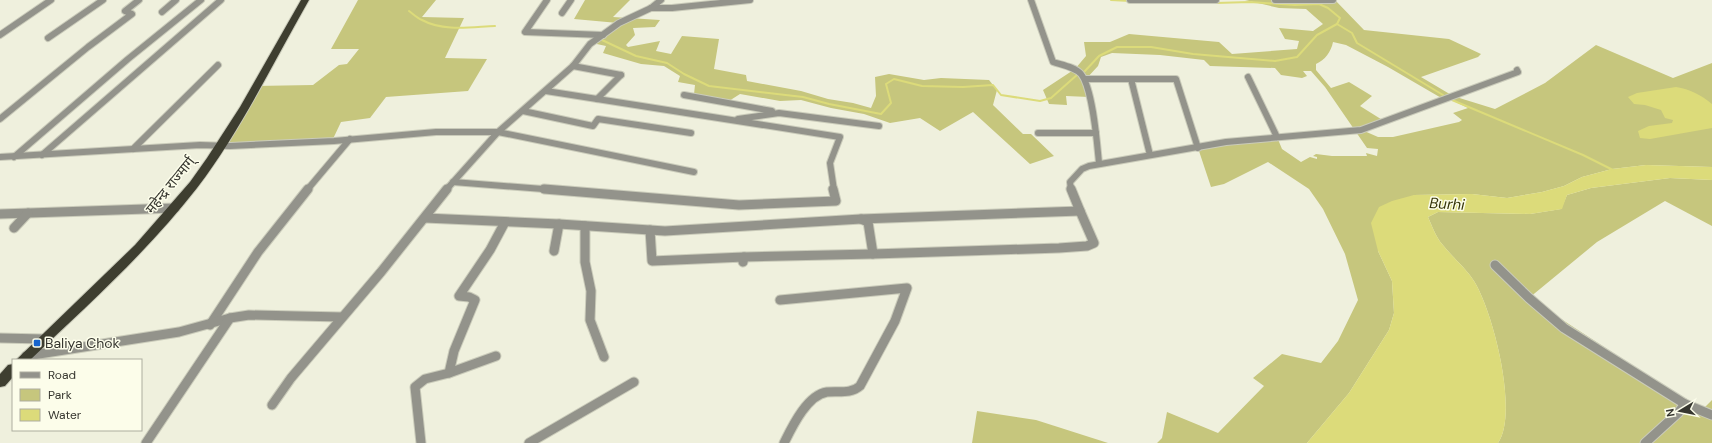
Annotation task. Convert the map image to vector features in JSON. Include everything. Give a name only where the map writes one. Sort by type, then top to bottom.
[{"type":"highway","name":"महेन्द्र राज्मार्ग्","points":[[24,358],[42,339],[118,269],[175,208],[219,148],[305,0]]},
{"type":"highway","points":[[0,382],[12,370]]},
{"type":"street","points":[[0,35],[51,0]]},
{"type":"street","points":[[48,38],[103,0]]},
{"type":"street","points":[[0,119],[88,47],[132,14],[125,11],[139,0]]},
{"type":"street","points":[[162,12],[176,0]]},
{"type":"street","points":[[14,157],[128,59],[201,0]]},
{"type":"street","points":[[42,155],[221,0]]},
{"type":"street","points":[[547,0],[525,32],[603,35]]},
{"type":"street","points":[[562,13],[571,0]]},
{"type":"street","points":[[272,405],[291,378],[454,182],[498,132],[573,66],[590,44],[619,24],[651,8],[661,0]]},
{"type":"street","points":[[651,8],[672,8],[750,0]]},
{"type":"street","points":[[1031,0],[1053,62],[1075,69],[1086,79],[1096,133],[1099,164]]},
{"type":"street","points":[[1130,0],[1216,0]]},
{"type":"street","points":[[1275,0],[1333,0]]},
{"type":"street","points":[[133,149],[218,65]]},
{"type":"street","points":[[573,66],[621,75],[597,99]]},
{"type":"street","points":[[650,230],[652,261],[671,259],[744,260],[1087,246],[1094,243],[1070,188],[1070,182],[1082,169],[1099,164],[1226,142],[1361,130],[1518,72],[1517,70]]},
{"type":"street","points":[[1248,77],[1277,137]]},
{"type":"street","points":[[1086,79],[1176,79],[1198,148]]},
{"type":"street","points":[[1131,79],[1150,155]]},
{"type":"street","points":[[454,182],[739,205],[836,201],[830,163],[840,137],[546,91]]},
{"type":"street","points":[[684,95],[779,113],[879,126]]},
{"type":"street","points":[[523,111],[593,126],[598,119],[691,133]]},
{"type":"street","points":[[729,120],[779,113]]},
{"type":"street","points":[[2,159],[200,145],[219,148],[350,139],[405,133],[456,131],[498,132],[694,172]]},
{"type":"street","points":[[1038,133],[1096,133]]},
{"type":"street","points":[[210,324],[222,303],[265,240],[350,139]]},
{"type":"street","points":[[0,214],[175,208]]},
{"type":"street","points":[[425,218],[559,224],[666,231],[861,219],[1080,211]]},
{"type":"street","points":[[14,228],[28,213]]},
{"type":"street","points":[[861,219],[868,222],[873,254]]},
{"type":"street","points":[[449,373],[454,351],[475,300],[469,297],[459,296],[490,250],[505,222]]},
{"type":"street","points":[[554,251],[559,224]]},
{"type":"street","points":[[585,226],[585,262],[591,291],[590,320],[604,357]]},
{"type":"street","points":[[1495,265],[1529,298],[1564,328],[1685,404],[1712,416]]},
{"type":"street","points":[[780,300],[907,288],[905,298],[883,344],[865,374],[860,386],[852,391],[822,394],[811,401],[784,443]]},
{"type":"street","points":[[24,358],[179,332],[230,318],[249,315],[342,317]]},
{"type":"street","points":[[146,443],[230,318]]},
{"type":"street","points":[[0,338],[42,339]]},
{"type":"street","points":[[421,443],[415,387],[418,383],[496,356]]},
{"type":"street","points":[[529,443],[634,382]]},
{"type":"street","points":[[1645,443],[1678,413],[1685,404]]},
{"type":"green space","points":[[358,0],[436,0],[422,17],[464,18],[445,58],[487,59],[468,91],[386,97],[370,118],[341,122],[332,141],[219,148],[255,86],[313,85],[339,65],[347,64],[359,49],[331,49]]},
{"type":"green space","points":[[585,0],[630,0],[613,17],[660,20],[655,27],[633,28],[635,35],[626,45],[628,47],[660,41],[656,51],[671,54],[682,36],[719,39],[714,69],[746,75],[747,81],[801,91],[828,99],[853,103],[871,108],[876,96],[875,77],[889,74],[924,80],[941,78],[989,80],[997,90],[993,105],[1023,134],[1031,134],[1054,156],[1030,164],[973,112],[940,131],[920,118],[890,123],[864,114],[831,108],[801,100],[780,101],[740,94],[729,101],[694,94],[695,85],[678,82],[680,76],[664,66],[641,64],[603,53],[606,46],[592,43],[618,23],[574,19]]},
{"type":"green space","points":[[1245,0],[1335,0],[1364,30],[1449,39],[1481,54],[1478,57],[1421,77],[1453,96],[1495,109],[1545,83],[1596,45],[1673,78],[1712,63],[1712,167],[1646,165],[1612,169],[1582,177],[1564,186],[1542,192],[1507,198],[1472,194],[1414,195],[1378,251],[1392,281],[1394,313],[1389,330],[1349,393],[1307,443],[1157,443],[1162,438],[1167,412],[1218,433],[1264,386],[1253,378],[1282,354],[1321,363],[1338,341],[1358,300],[1345,254],[1323,209],[1309,189],[1268,162],[1224,184],[1211,187],[1198,148],[1277,137],[1282,149],[1301,162],[1310,157],[1317,159],[1317,157],[1313,156],[1316,154],[1332,156],[1367,156],[1366,153],[1377,156],[1378,149],[1367,148],[1325,87],[1311,71],[1303,71],[1307,76],[1302,78],[1281,75],[1275,68],[1210,66],[1204,60],[1160,55],[1112,53],[1101,57],[1098,66],[1086,79],[1089,97],[1066,96],[1067,105],[1049,104],[1043,90],[1075,69],[1086,56],[1084,42],[1110,42],[1129,34],[1219,42],[1232,54],[1297,49],[1299,41],[1285,39],[1279,28],[1313,31],[1323,24],[1306,9],[1279,8]],"holes":[[[1333,42],[1346,45],[1388,67],[1443,99],[1452,100],[1468,108],[1453,113],[1462,120],[1459,122],[1393,137],[1378,137],[1362,130],[1384,121],[1360,106],[1372,96],[1349,82],[1331,88],[1316,70],[1316,64],[1327,55]]]},
{"type":"green space","points":[[1670,178],[1712,180],[1712,226],[1665,201],[1597,242],[1529,298],[1685,400],[1703,409],[1712,400],[1712,443],[1498,443],[1504,429],[1506,409],[1505,386],[1501,362],[1489,315],[1474,281],[1440,241],[1428,217],[1438,212],[1530,214],[1561,209],[1567,195],[1591,188]]},
{"type":"green space","points":[[977,411],[1036,420],[1108,443],[972,443]]},
{"type":"water","points":[[1676,87],[1695,93],[1712,104],[1712,128],[1650,139],[1640,138],[1638,131],[1649,126],[1672,123],[1673,120],[1665,118],[1661,110],[1645,105],[1634,104],[1628,97],[1637,93]]},
{"type":"water","name":"Burhi","points":[[1646,165],[1712,167],[1712,180],[1670,178],[1591,188],[1567,195],[1562,209],[1530,214],[1438,212],[1428,217],[1440,241],[1474,281],[1489,315],[1501,362],[1505,386],[1506,409],[1504,429],[1498,443],[1307,443],[1349,393],[1389,330],[1394,313],[1392,281],[1378,251],[1371,223],[1379,207],[1392,201],[1414,195],[1472,194],[1507,198],[1542,192],[1564,186],[1582,177],[1612,169]]},
{"type":"waterway","points":[[1111,0],[1130,1]]},
{"type":"waterway","points":[[1216,3],[1250,2],[1295,5],[1319,4],[1328,8],[1340,18],[1337,24]]},
{"type":"waterway","points":[[409,11],[420,19],[430,24],[439,26],[458,28],[495,26]]},
{"type":"waterway","points":[[1085,71],[1099,56],[1117,47],[1151,47],[1193,54],[1275,61],[1297,57],[1317,35],[1337,24]]},
{"type":"waterway","points":[[1337,24],[1352,33],[1357,43],[1443,95]]},
{"type":"waterway","points":[[602,40],[636,56],[667,63],[684,74],[709,86],[803,97],[829,104],[881,114],[891,103],[886,84],[894,79],[922,86],[963,87],[993,85],[1001,95],[1040,101],[1051,98],[1078,74]]},
{"type":"waterway","points":[[1452,100],[1583,155],[1613,170]]},
{"type":"place","name":"Baliya Chok","points":[[37,343]]}]
